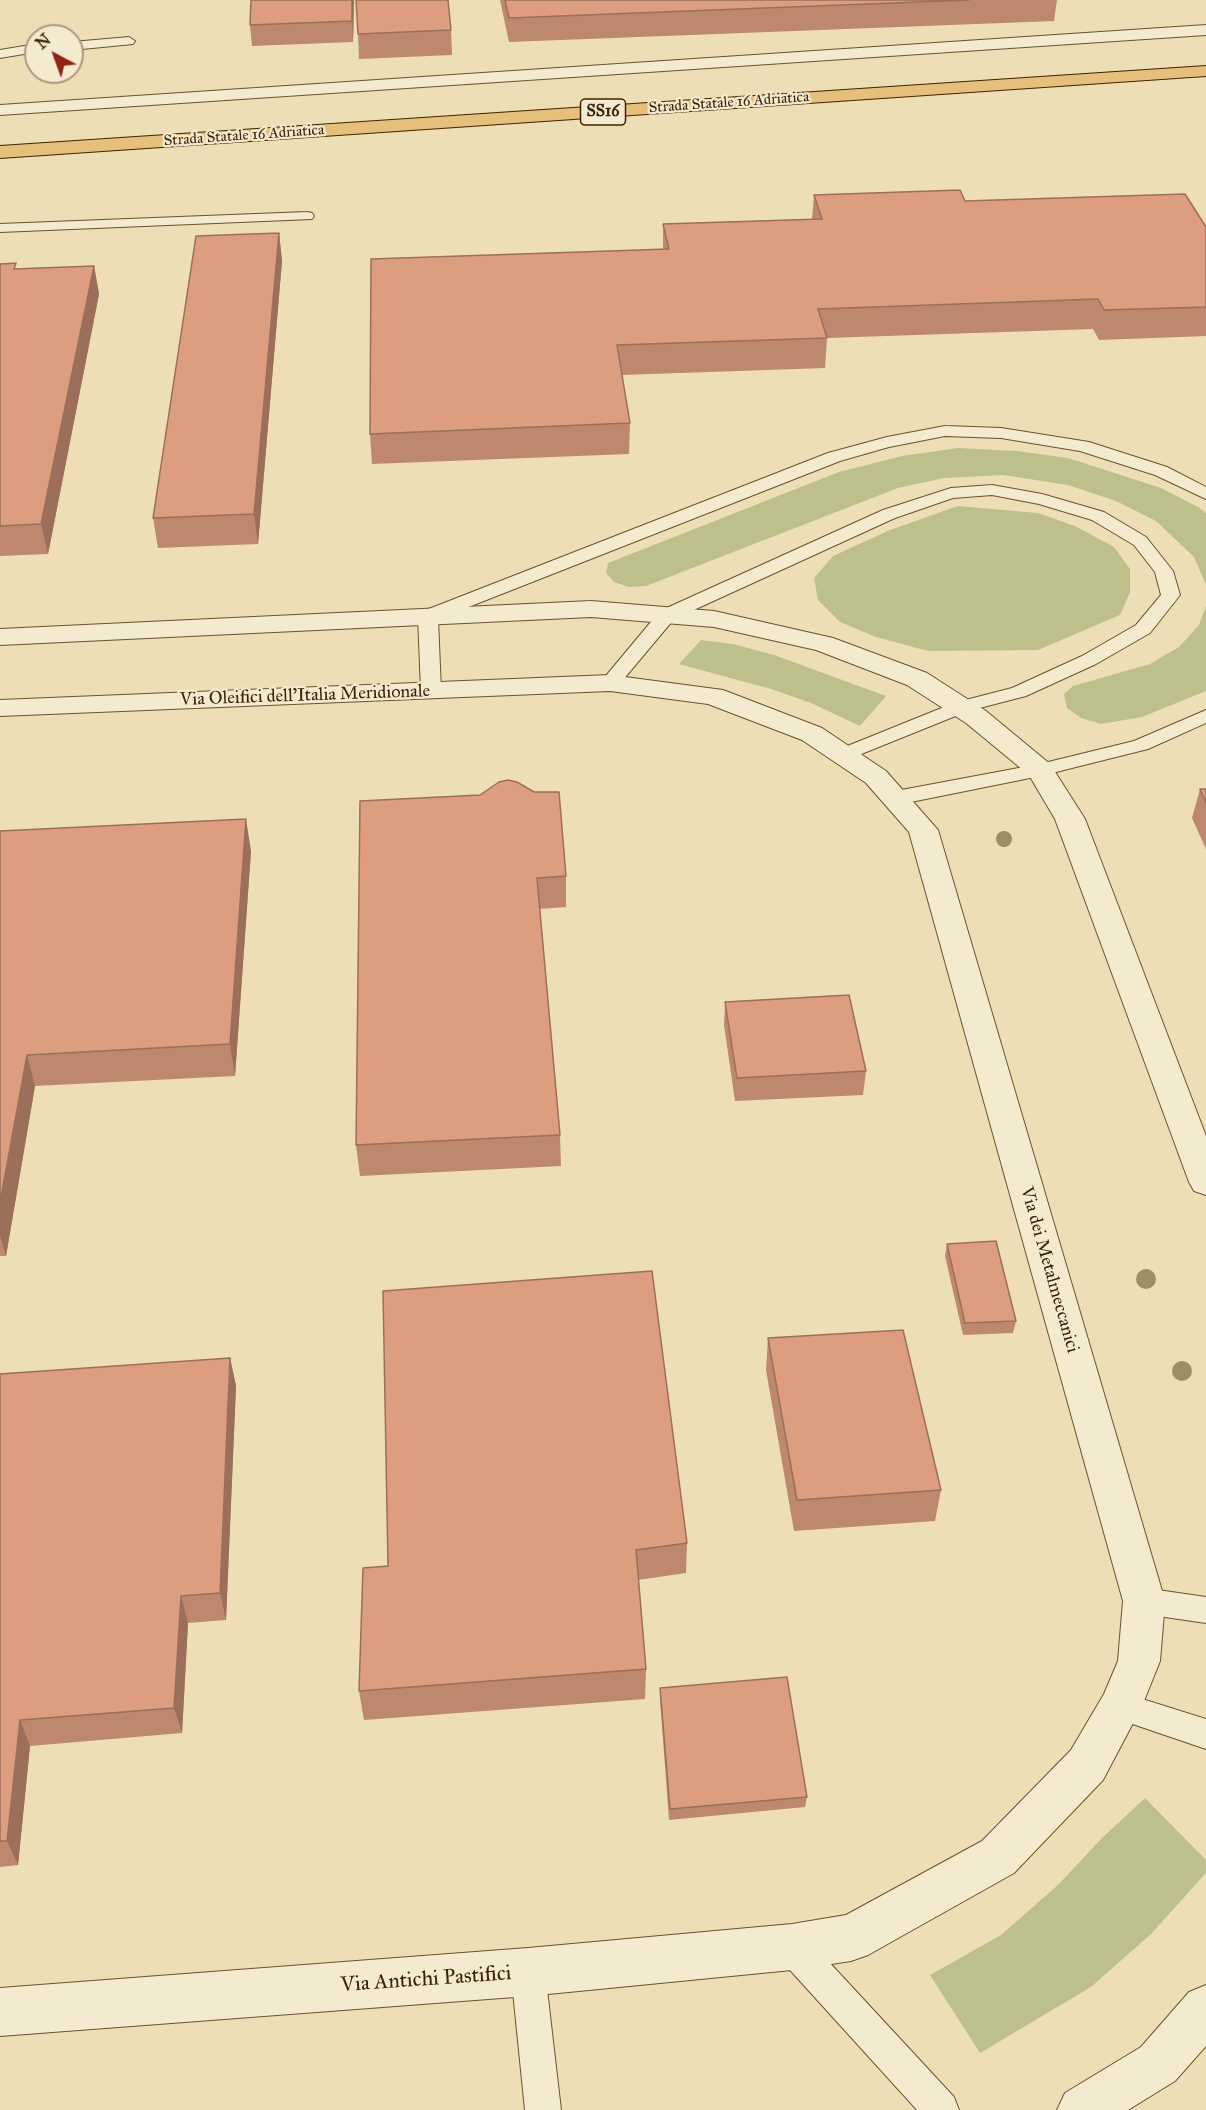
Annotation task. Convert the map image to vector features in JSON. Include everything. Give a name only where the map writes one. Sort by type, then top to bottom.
[{"type":"highway","points":[[1027,65],[1206,54]]},
{"type":"highway","name":"Strada Statale 16 Adriatica","points":[[0,152],[1206,71]]},
{"type":"street","points":[[0,110],[1206,30]]},
{"type":"street","points":[[0,637],[591,609],[714,619],[824,644],[917,679],[976,717],[1040,770],[1070,819],[1206,1182]]},
{"type":"street","name":"Via Oleifici dell'Italia Meridionale","points":[[0,708],[610,683]]},
{"type":"street","name":"Via dei Metalmeccanici","points":[[610,683],[713,696],[812,734],[876,777],[923,830],[1144,1601],[1139,1661],[1120,1706],[1087,1765],[998,1857],[851,1938]]},
{"type":"street","name":"Via Antichi Pastifici","points":[[0,2012],[528,1972],[792,1947],[851,1938]]},
{"type":"street","points":[[1082,2110],[1158,2064],[1206,2009]]},
{"type":"lane","points":[[84,45],[129,41]]},
{"type":"lane","points":[[0,54],[24,50]]},
{"type":"lane","points":[[0,228],[307,216]]},
{"type":"lane","points":[[431,691],[428,616],[834,457],[887,442],[945,431],[1001,433],[1083,446],[1161,471],[1206,494]]},
{"type":"lane","points":[[610,683],[667,615],[889,514],[951,493],[992,490],[1042,500],[1098,516],[1140,541],[1164,571],[1171,595],[1143,629],[1089,660],[1019,692],[961,707],[842,754]]},
{"type":"lane","points":[[896,798],[1040,770],[1141,745],[1206,716]]},
{"type":"lane","points":[[1144,1601],[1206,1610]]},
{"type":"lane","points":[[1120,1706],[1206,1734]]},
{"type":"lane","points":[[792,1947],[941,2110]]},
{"type":"lane","points":[[528,1972],[543,2110]]},
{"type":"green space","points":[[958,448],[1017,451],[1068,458],[1161,488],[1198,507],[1206,513],[1206,585],[1194,557],[1156,521],[1116,501],[1068,485],[1003,475],[944,478],[898,488],[646,586],[629,587],[614,582],[606,573],[608,563],[839,472],[902,456]]},
{"type":"green space","points":[[958,506],[1038,513],[1075,526],[1114,547],[1130,569],[1130,592],[1120,615],[1038,650],[928,651],[876,637],[840,622],[818,600],[814,578],[833,556],[890,530]]},
{"type":"green space","points":[[1206,606],[1206,691],[1142,717],[1101,724],[1081,718],[1067,708],[1064,694],[1073,686],[1150,664],[1179,647],[1199,625]]},
{"type":"green space","points":[[701,640],[733,644],[774,655],[886,696],[860,726],[811,703],[771,689],[679,664]]},
{"type":"green space","points":[[1145,1798],[1206,1860],[1206,1873],[1151,1934],[1091,1987],[980,2053],[930,1975],[1001,1935],[1058,1885],[1102,1838]]},
{"type":"building","points":[[251,0],[352,0],[352,21],[250,25]]},
{"type":"building","points":[[356,0],[448,0],[451,30],[358,34]]},
{"type":"building","points":[[505,0],[969,0],[509,18]]},
{"type":"building","points":[[960,190],[965,201],[1185,194],[1206,227],[1206,307],[1104,310],[1098,299],[818,309],[827,338],[617,345],[630,423],[370,434],[371,259],[669,249],[663,224],[822,219],[814,195]]},
{"type":"building","points":[[279,233],[254,514],[153,518],[196,236]]},
{"type":"building","points":[[16,263],[14,269],[94,266],[41,524],[0,526],[0,264]]},
{"type":"building","points":[[508,780],[517,782],[534,792],[559,792],[566,876],[537,878],[560,1135],[356,1145],[360,801],[480,795],[499,782]]},
{"type":"building","points":[[1200,789],[1206,789],[1206,803]]},
{"type":"building","points":[[246,819],[230,1044],[27,1055],[0,1203],[0,831]]},
{"type":"building","points":[[849,995],[866,1071],[737,1078],[725,1002]]},
{"type":"building","points":[[996,1241],[1016,1321],[965,1323],[947,1244]]},
{"type":"building","points":[[652,1271],[687,1543],[636,1550],[646,1669],[359,1691],[363,1568],[388,1566],[383,1291]]},
{"type":"building","points":[[903,1330],[941,1490],[797,1500],[768,1338]]},
{"type":"building","points":[[230,1358],[220,1593],[181,1596],[174,1708],[20,1720],[7,1841],[0,1841],[0,1374]]},
{"type":"building","points":[[787,1677],[807,1797],[670,1809],[660,1688]]}]
